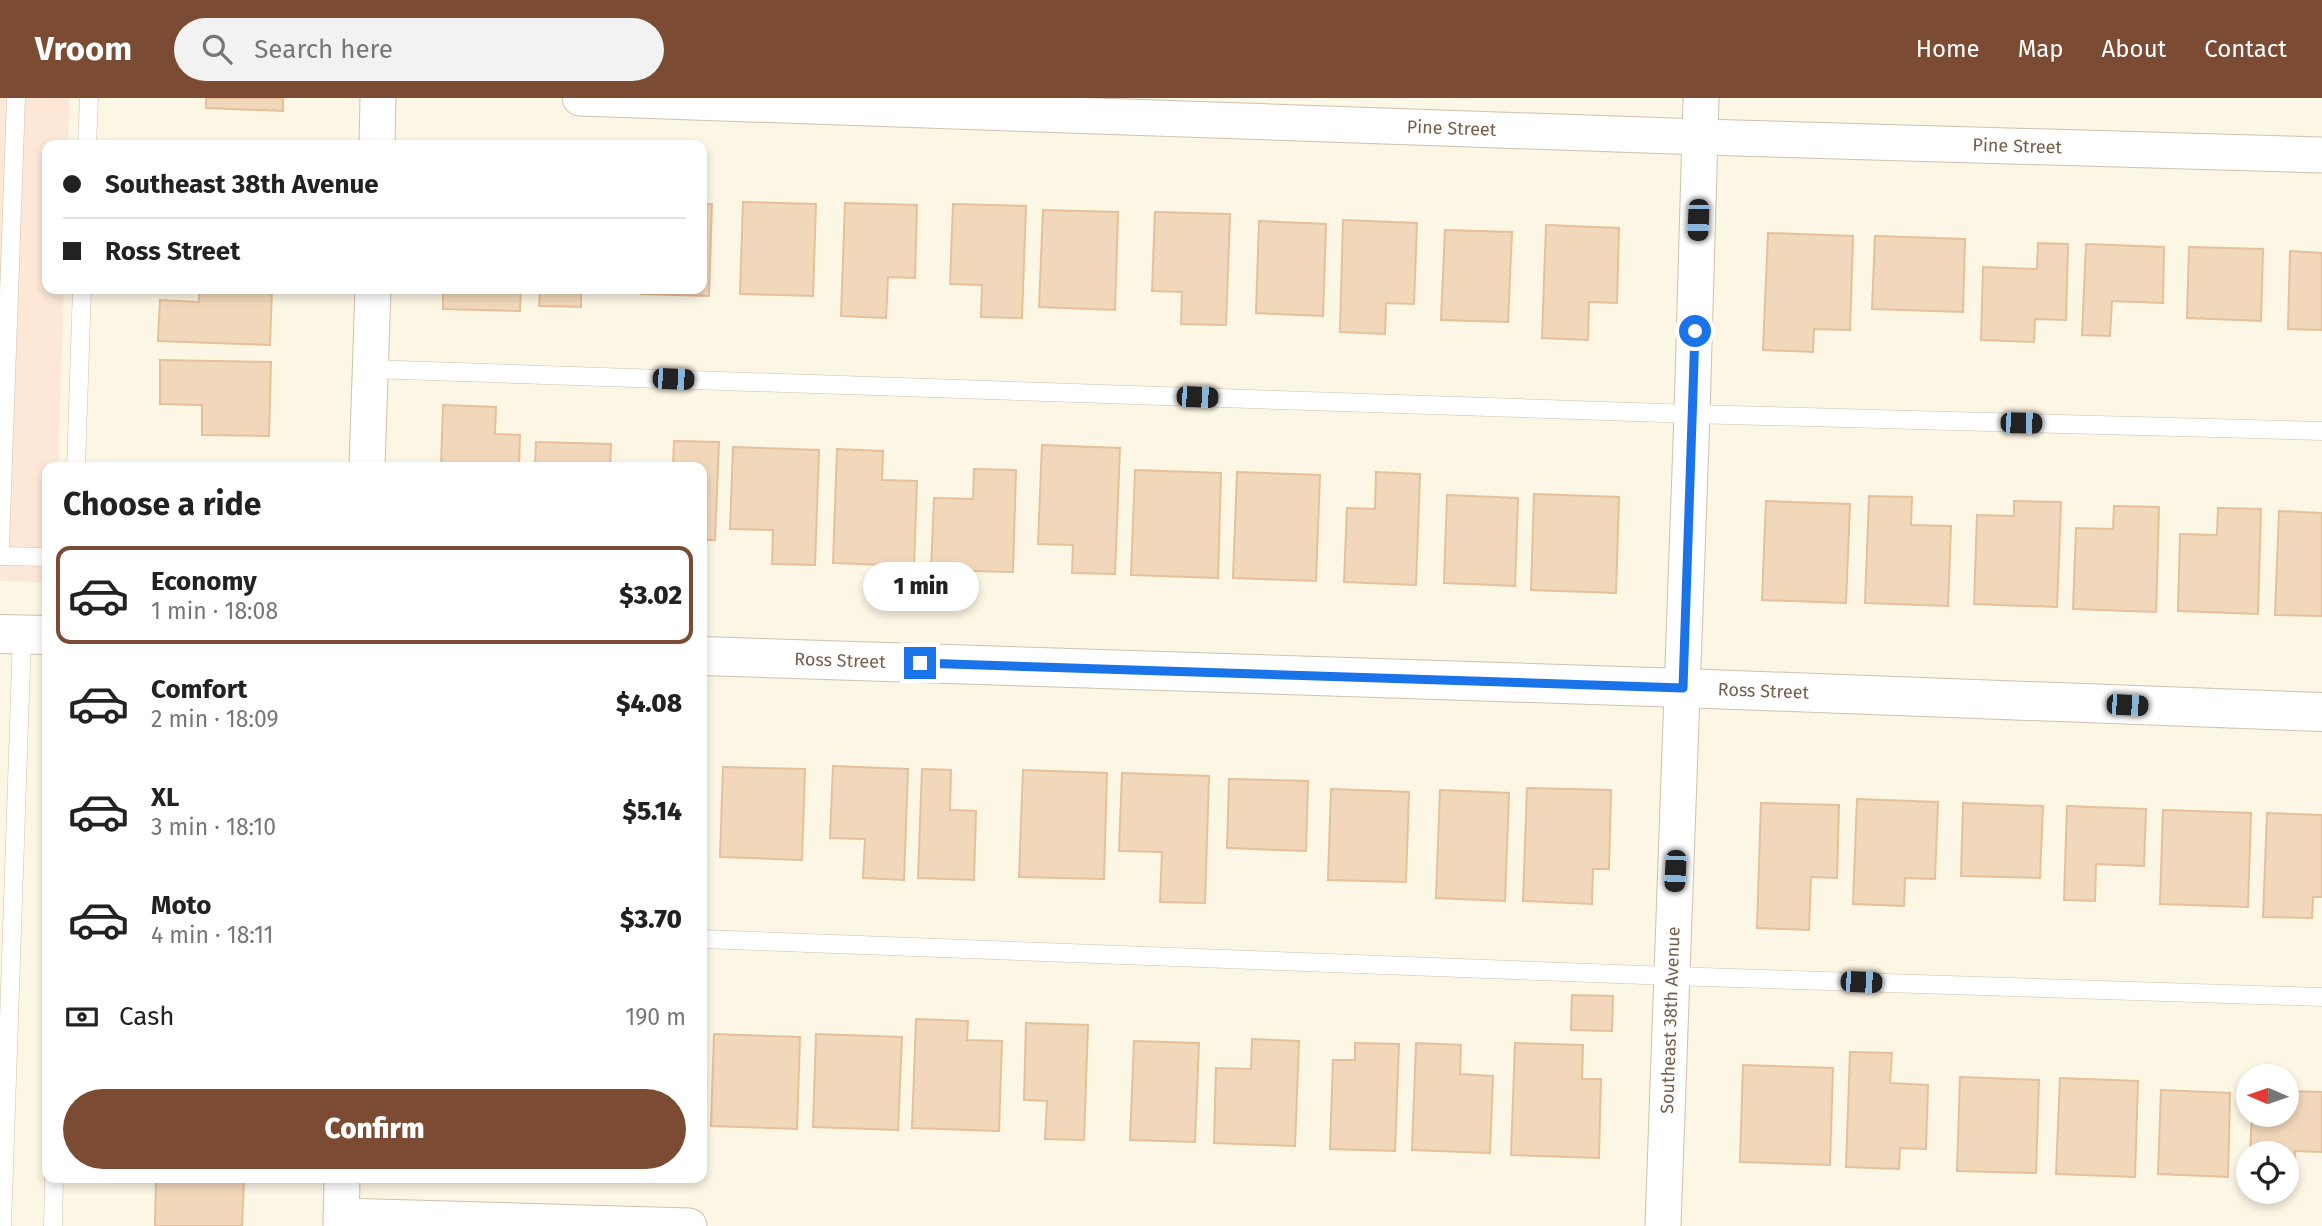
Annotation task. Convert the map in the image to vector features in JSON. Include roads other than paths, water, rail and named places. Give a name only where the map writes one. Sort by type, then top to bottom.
[{"type":"street","points":[[377,140],[378,98]]},
{"type":"street","name":"Pine Street","points":[[580,98],[1701,137],[2322,155]]},
{"type":"street","name":"Southeast 38th Avenue","points":[[1662,1226],[1702,98]]},
{"type":"street","points":[[368,462],[373,294]]},
{"type":"street","name":"Ross Street","points":[[707,656],[2322,712]]},
{"type":"street","points":[[342,1183],[341,1221],[689,1226]]},
{"type":"lane","points":[[0,546],[5,250],[16,98]]},
{"type":"lane","points":[[87,140],[89,98]]},
{"type":"lane","points":[[76,462],[82,294]]},
{"type":"lane","points":[[370,369],[1692,414],[2322,431]]},
{"type":"lane","points":[[0,556],[42,557]]},
{"type":"lane","points":[[2,1226],[3,1124],[23,635]]},
{"type":"lane","points":[[707,939],[2322,997]]},
{"type":"lane","points":[[53,1226],[54,1183]]}]
